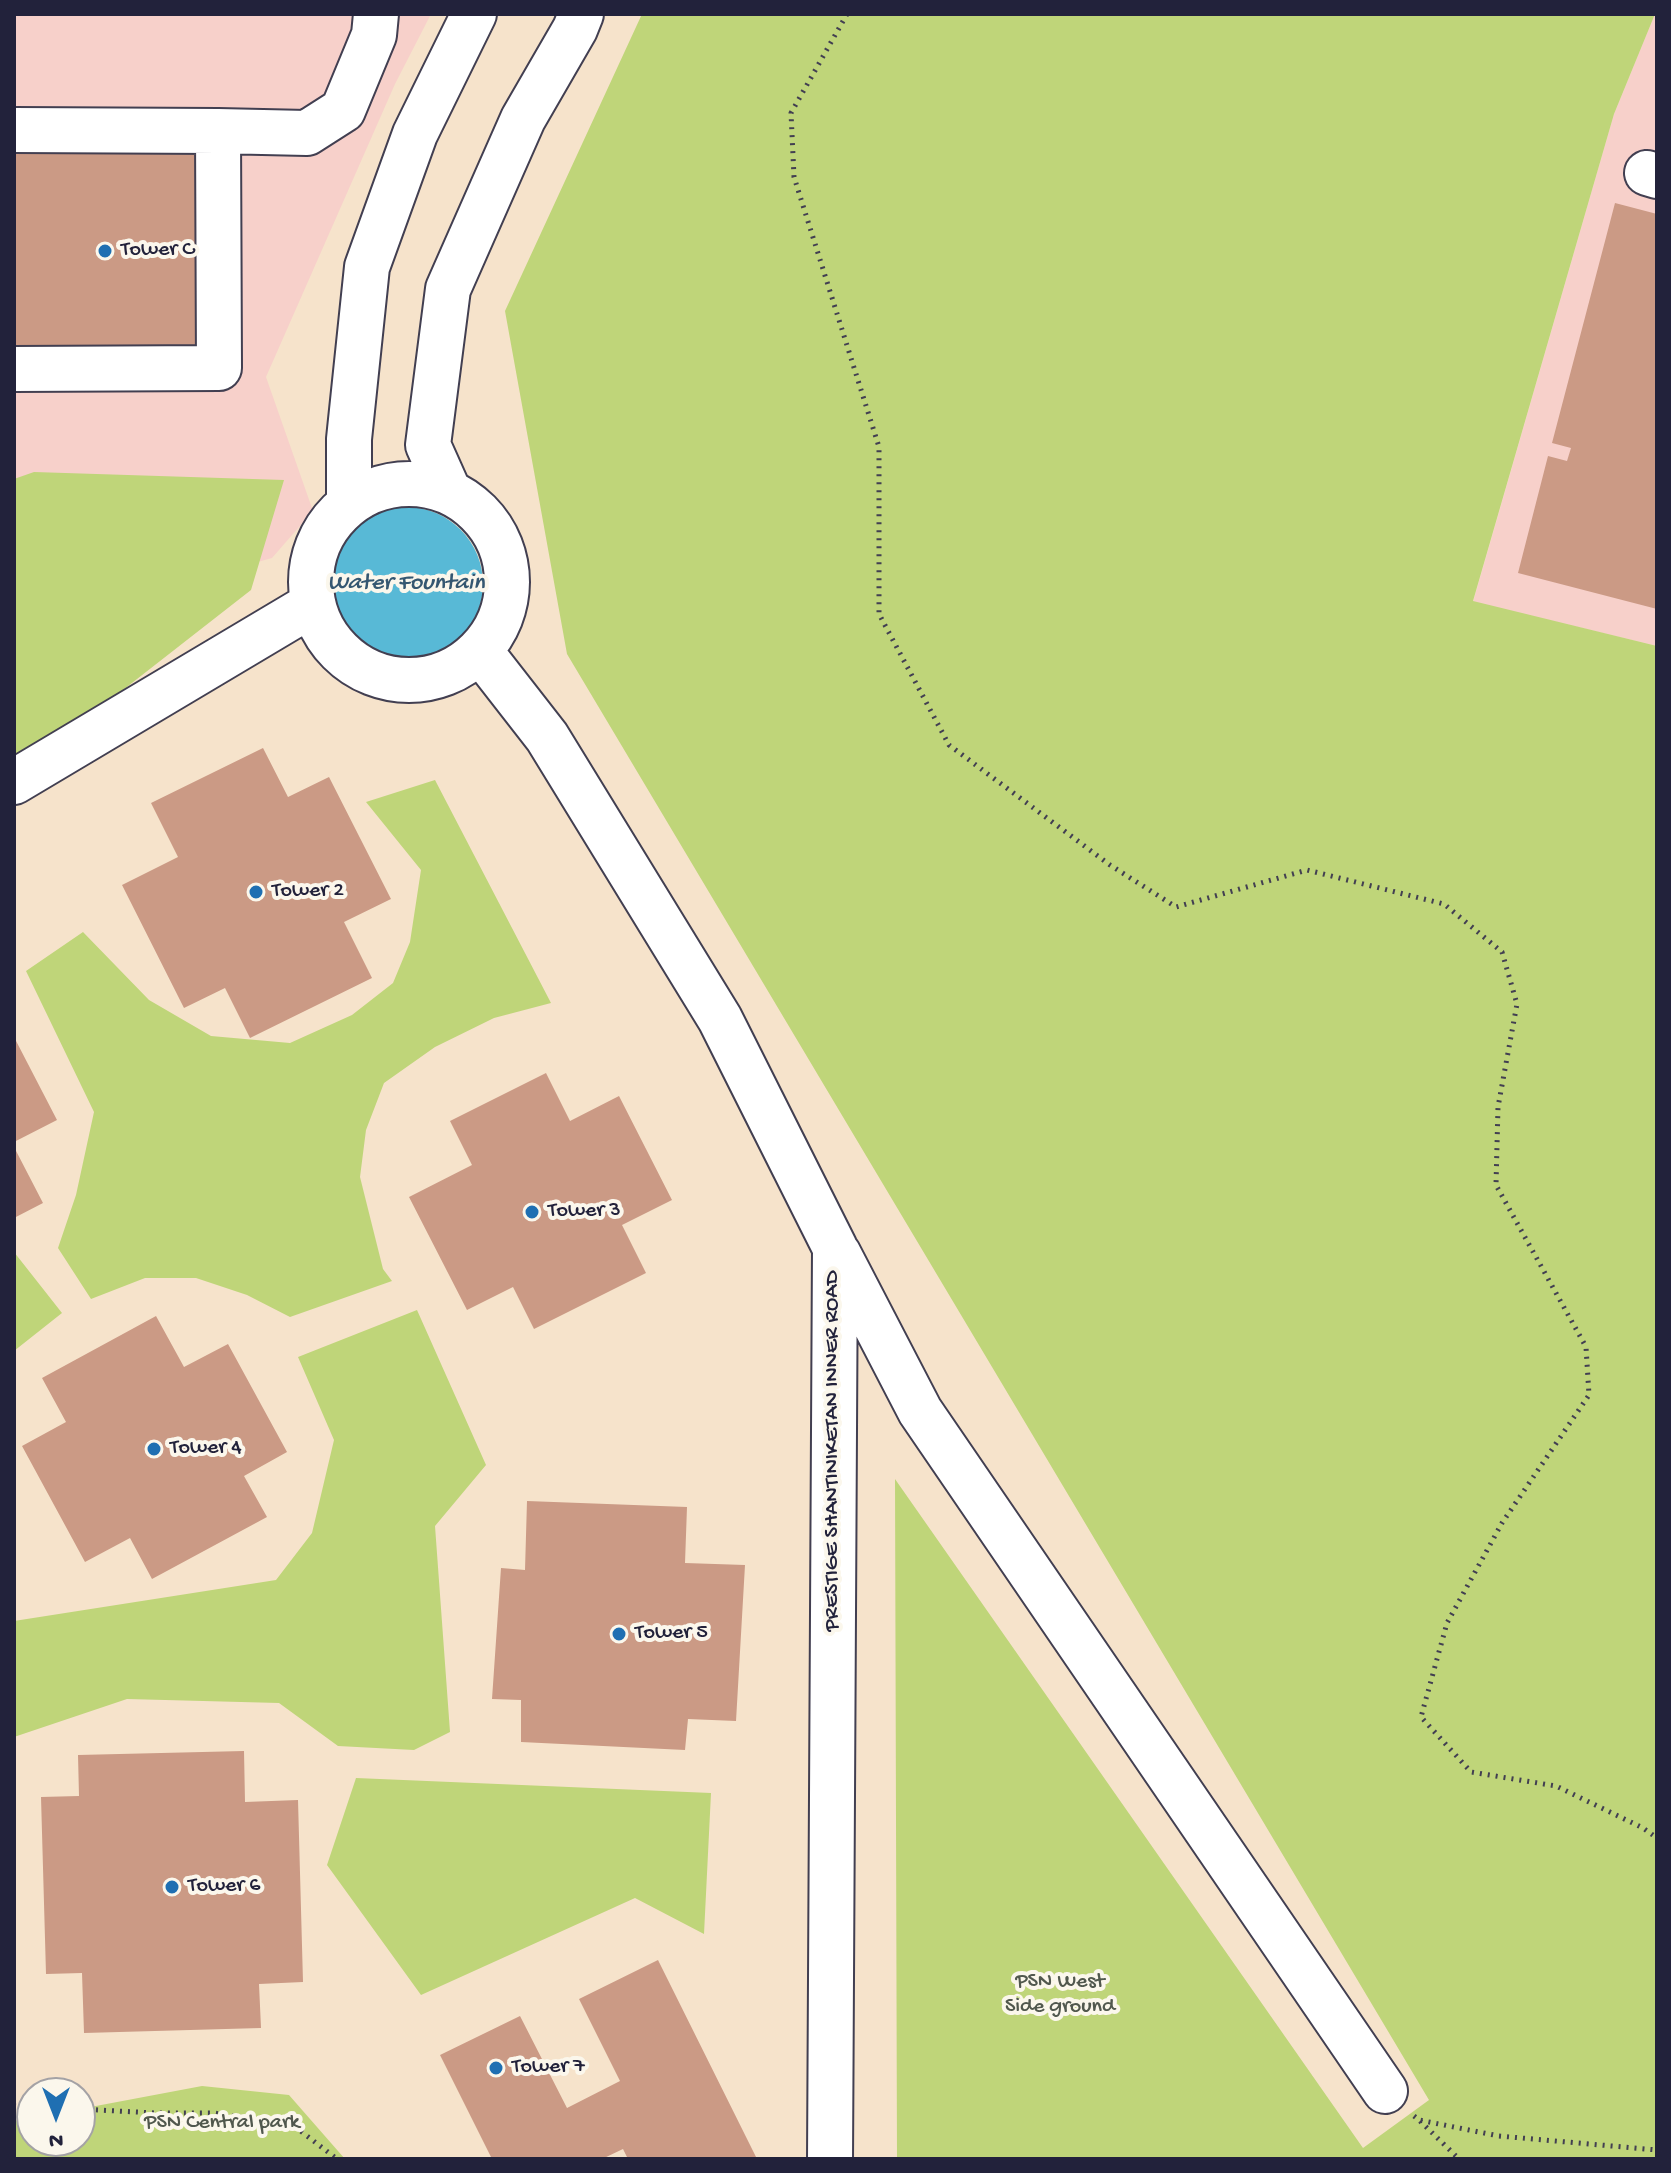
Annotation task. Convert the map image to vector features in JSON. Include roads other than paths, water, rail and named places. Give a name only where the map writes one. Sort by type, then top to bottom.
[{"type":"street","points":[[14,130],[307,133],[343,110],[374,35],[376,14]]},
{"type":"street","points":[[349,504],[349,439],[367,267],[415,134],[474,14]]},
{"type":"street","points":[[449,492],[428,445],[448,289],[523,119],[581,14]]},
{"type":"street","points":[[14,369],[219,368],[218,131]]},
{"type":"street","points":[[397,484],[423,484],[449,492],[472,506],[490,526],[503,550],[508,576],[506,604],[496,629],[480,651],[455,669],[427,678],[397,679],[368,671],[343,655],[324,631],[313,604],[310,576],[316,548],[329,524],[349,504],[371,491],[397,484]]},
{"type":"street","points":[[14,782],[313,604]]},
{"type":"street","name":"PRESTIGE SHANTINIKETAN INNER ROAD","points":[[480,651],[547,737],[720,1019],[835,1248],[830,2159]]},
{"type":"street","points":[[835,1248],[920,1411],[1385,2091]]},
{"type":"water","name":"Water Fountain","points":[[406,507],[436,513],[461,529],[477,554],[483,584],[477,614],[461,639],[436,655],[406,661],[376,655],[351,639],[335,614],[329,584],[335,554],[351,529],[376,513]]},
{"type":"place","name":"Tower C","points":[[105,251]]},
{"type":"place","name":"Tower 2","points":[[256,892]]},
{"type":"place","name":"Tower 3","points":[[532,1212]]},
{"type":"place","name":"Tower 4","points":[[154,1449]]},
{"type":"place","name":"Tower 5","points":[[619,1634]]},
{"type":"place","name":"Tower 6","points":[[172,1887]]},
{"type":"place","name":"Tower 7","points":[[496,2068]]},
{"type":"park label","name":"PSN West Side ground","points":[[1060,1996]]},
{"type":"park label","name":"PSN Central park","points":[[222,2124]]}]
